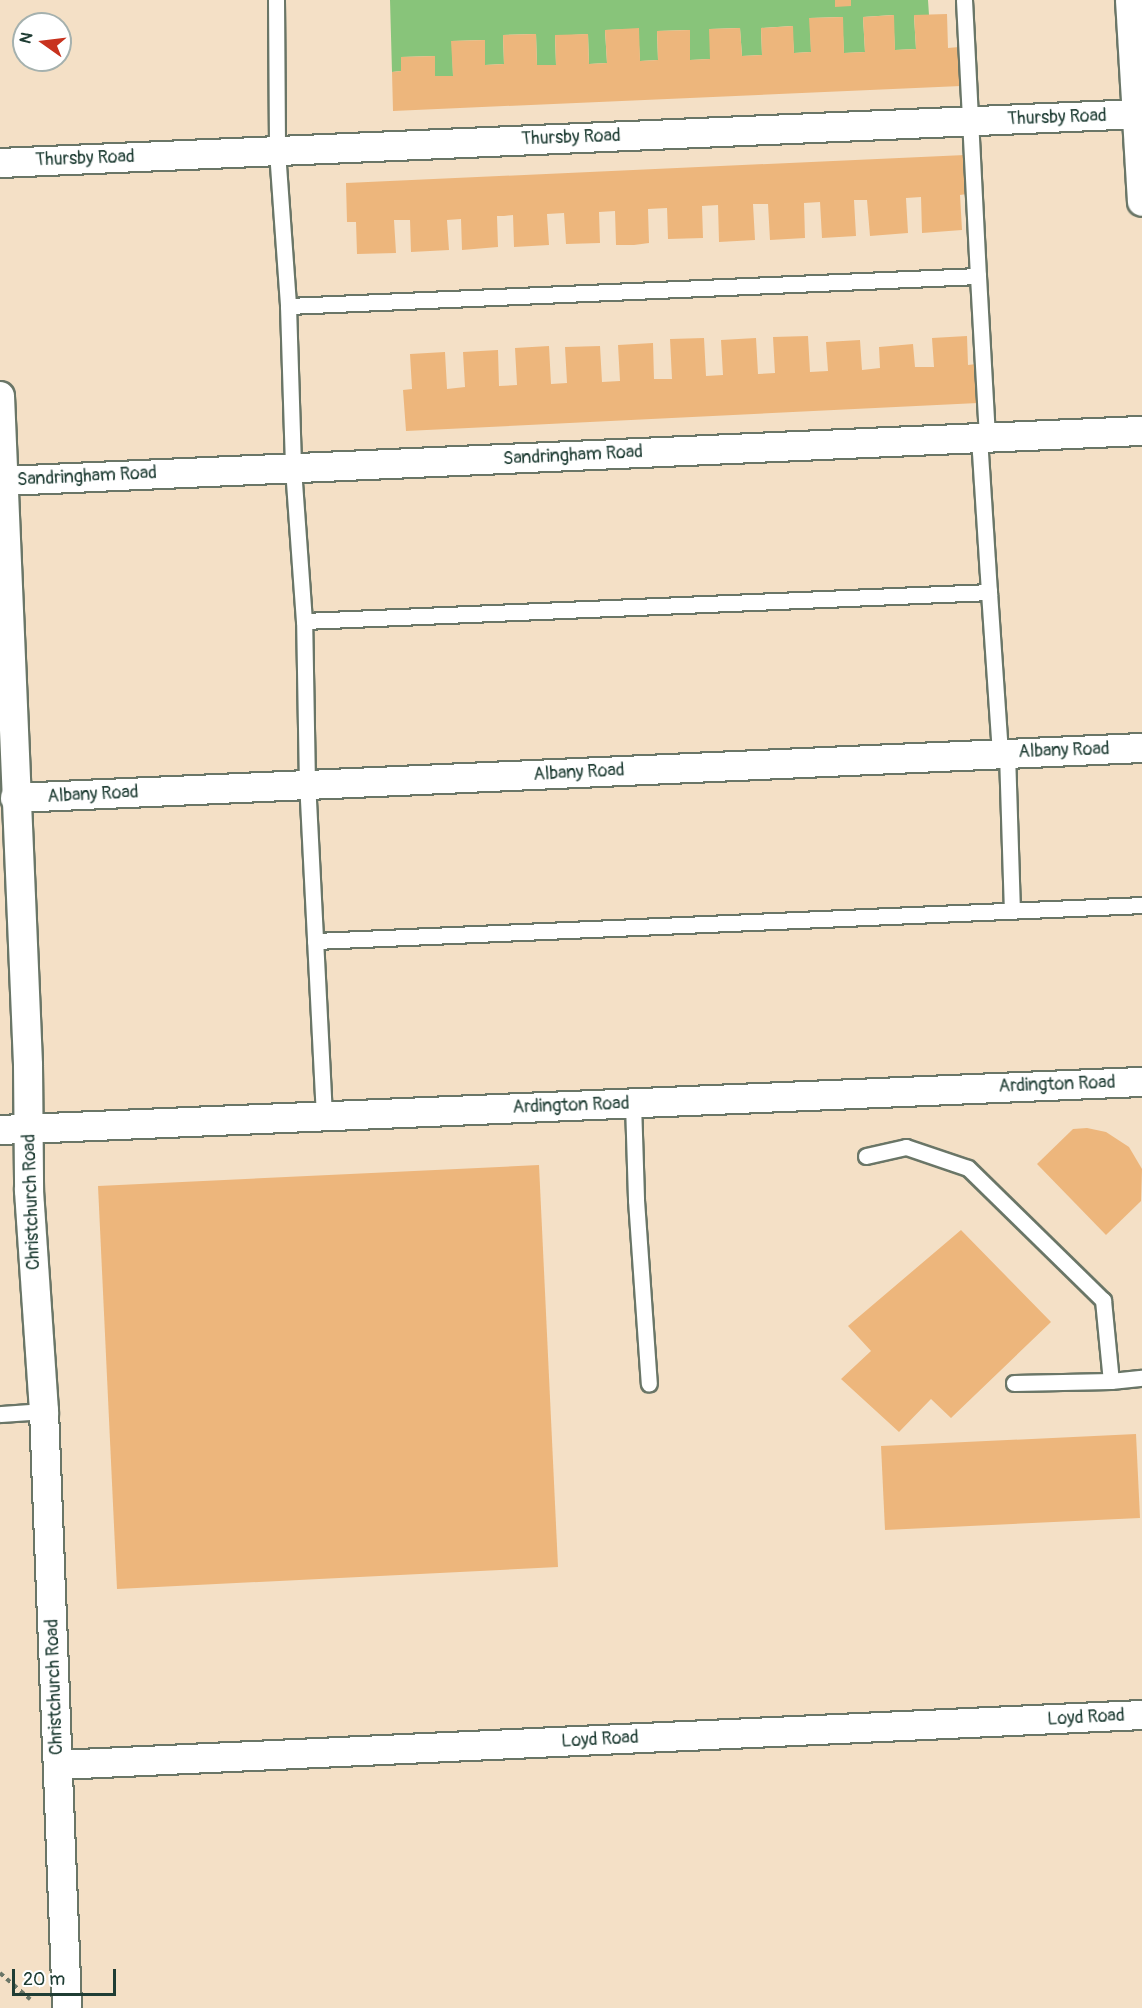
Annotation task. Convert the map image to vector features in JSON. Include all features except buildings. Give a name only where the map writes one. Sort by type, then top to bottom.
[{"type":"street","points":[[1130,0],[1140,114],[1142,202]]},
{"type":"street","name":"Thursby Road","points":[[0,163],[1140,114]]},
{"type":"street","name":"Christchurch Road","points":[[0,396],[29,1191],[44,1411],[67,2008]]},
{"type":"street","name":"Sandringham Road","points":[[4,481],[1142,431]]},
{"type":"street","name":"Albany Road","points":[[15,798],[1142,748]]},
{"type":"street","name":"Ardington Road","points":[[0,1130],[1142,1082]]},
{"type":"street","name":"Loyd Road","points":[[58,1765],[1142,1715]]},
{"type":"lane","points":[[276,0],[277,151],[288,306],[293,468],[304,621],[307,785],[324,1116]]},
{"type":"lane","points":[[964,0],[978,276],[988,592],[1004,754],[1012,911]]},
{"type":"lane","points":[[288,306],[978,276]]},
{"type":"lane","points":[[304,621],[988,592]]},
{"type":"lane","points":[[315,941],[1142,905]]},
{"type":"lane","points":[[633,1103],[636,1200],[649,1384]]},
{"type":"lane","points":[[866,1156],[906,1147],[968,1168],[1103,1300],[1110,1381]]},
{"type":"lane","points":[[1014,1383],[1142,1378]]},
{"type":"lane","points":[[0,1414],[44,1411]]},
{"type":"path","points":[[0,1973],[30,1999]]},
{"type":"green space","points":[[390,0],[928,0],[929,15],[914,16],[916,49],[895,50],[893,15],[863,17],[865,52],[844,53],[842,17],[810,18],[811,52],[794,53],[792,26],[761,28],[762,55],[742,56],[740,28],[710,29],[710,59],[690,60],[689,30],[657,31],[658,60],[640,61],[638,29],[605,30],[607,63],[589,64],[588,34],[555,36],[556,65],[537,65],[536,34],[503,35],[504,64],[485,65],[484,40],[452,41],[453,76],[435,76],[434,56],[401,57],[401,71],[392,72]]}]
